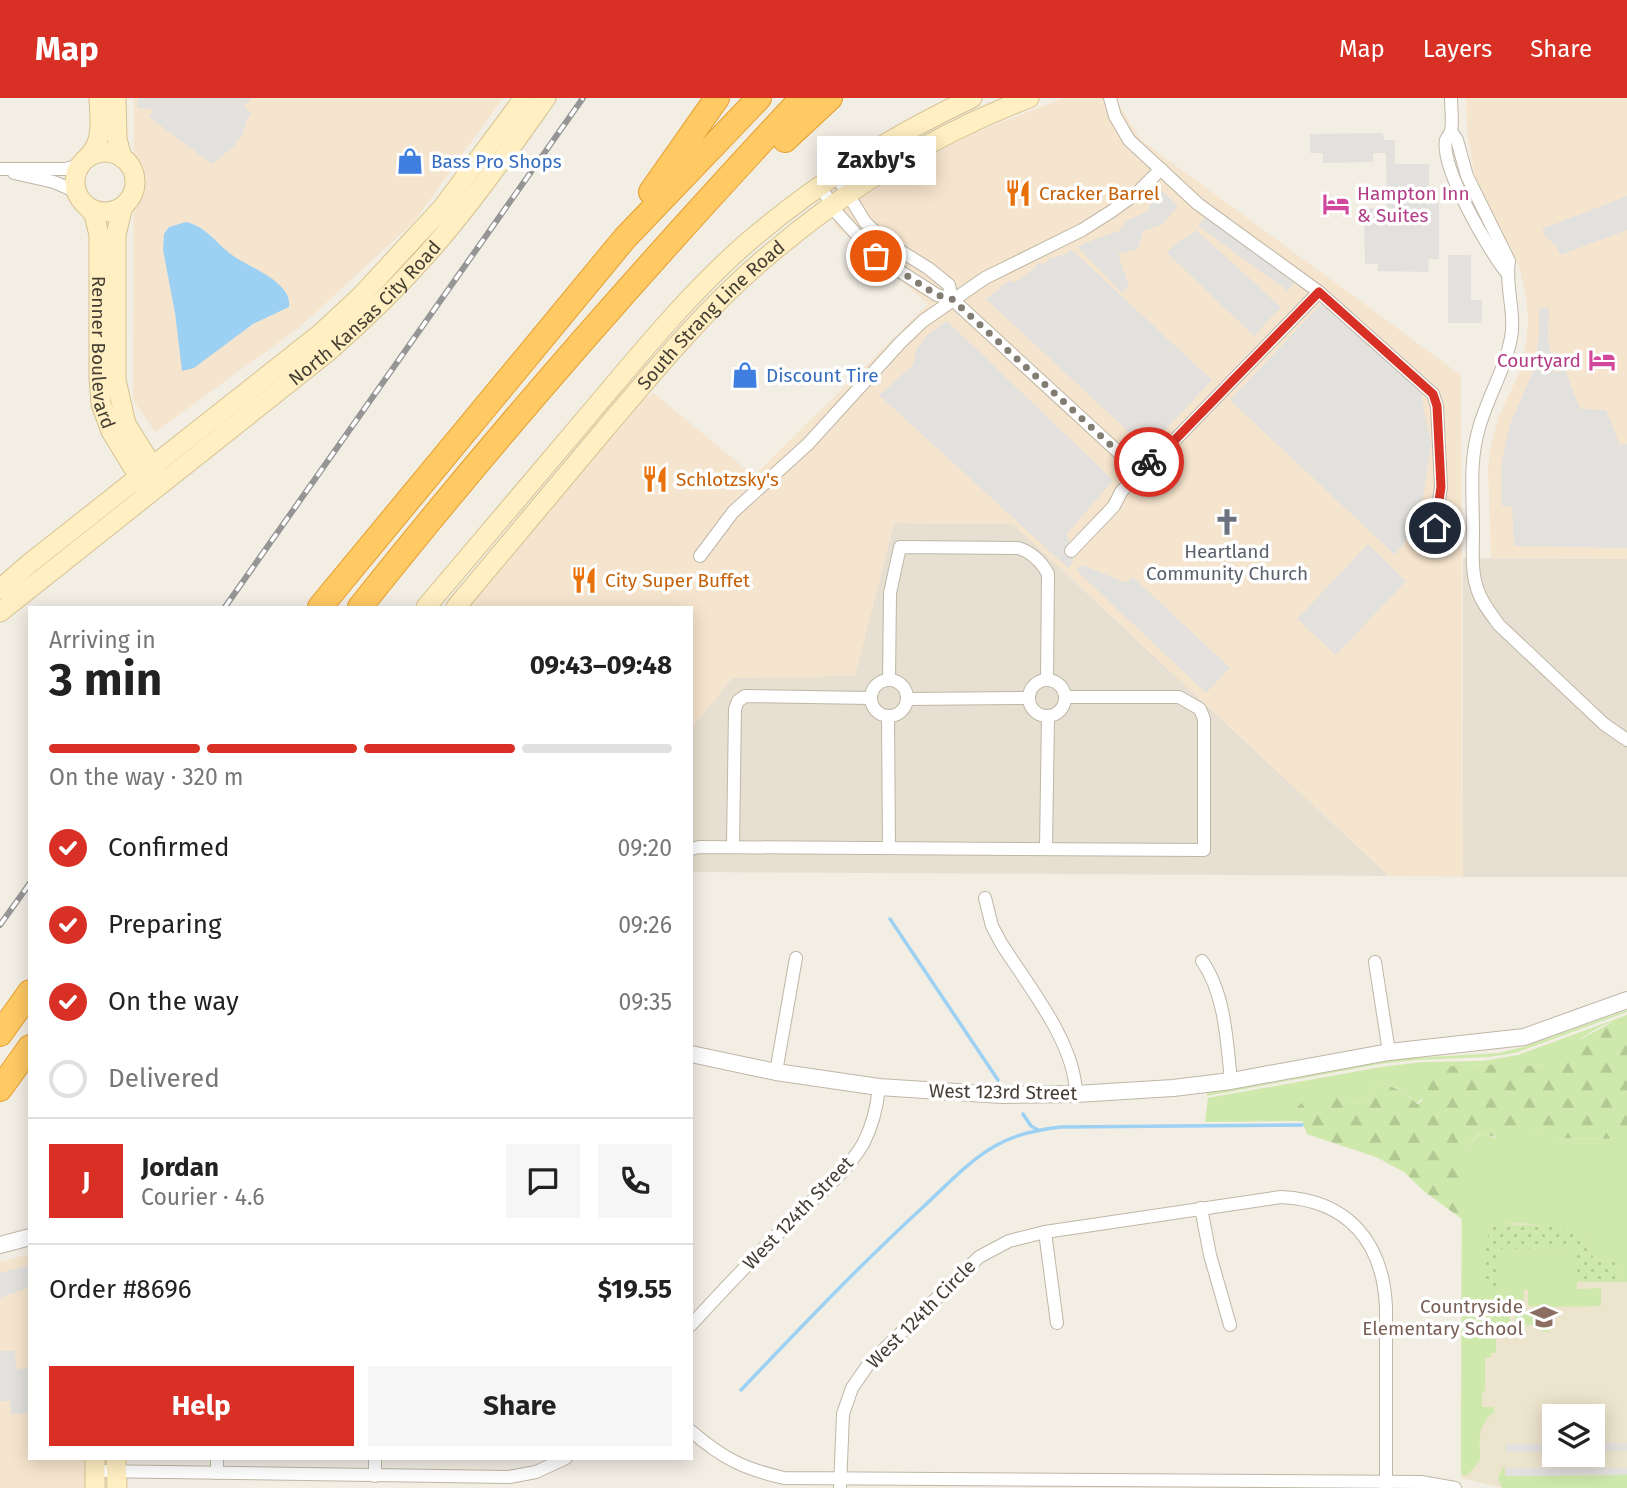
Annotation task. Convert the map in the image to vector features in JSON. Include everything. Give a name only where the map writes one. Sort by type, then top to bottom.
[{"type":"highway","points":[[625,238],[631,218],[717,98]]},
{"type":"highway","points":[[321,606],[625,238],[759,98]]},
{"type":"highway","points":[[361,606],[498,440],[629,288],[802,98]]},
{"type":"highway","points":[[629,288],[650,281],[804,120],[830,98]]},
{"type":"highway","points":[[0,1034],[28,995]]},
{"type":"highway","points":[[0,1089],[28,1050]]},
{"type":"main road","points":[[84,162],[104,152],[122,158],[130,165],[135,183],[123,206],[107,212],[99,211],[80,198],[75,183],[84,162],[96,150],[99,140],[99,98]]},
{"type":"main road","points":[[116,98],[117,139],[122,158]]},
{"type":"main road","name":"North Kansas City Road","points":[[151,480],[360,298],[443,207],[524,98]]},
{"type":"main road","name":"North Kansas City Road","points":[[151,480],[330,350],[370,313],[430,251],[492,173],[546,98]]},
{"type":"main road","name":"South Strang Line Road","points":[[427,606],[681,307],[748,242],[876,148],[972,98]]},
{"type":"main road","name":"South Strang Line Road","points":[[457,606],[636,391],[763,260],[848,193],[930,144],[1029,98]]},
{"type":"main road","name":"Renner Boulevard","points":[[80,198],[94,214],[99,235],[101,404],[111,431],[151,480]]},
{"type":"main road","name":"Renner Boulevard","points":[[123,206],[116,234],[116,380],[126,424],[151,480]]},
{"type":"main road","points":[[0,589],[30,562],[151,480]]},
{"type":"main road","points":[[0,612],[151,480]]},
{"type":"street","points":[[1110,98],[1115,116],[1129,139],[1198,204],[1319,292],[1433,394],[1437,406],[1441,487],[1435,528]]},
{"type":"street","points":[[1451,98],[1451,131],[1446,140],[1448,158],[1456,185],[1507,273],[1512,304],[1511,331],[1504,359],[1479,426],[1473,452],[1473,556],[1477,587],[1499,625],[1604,724],[1627,740]]},
{"type":"street","points":[[0,170],[65,169],[84,162]]},
{"type":"street","points":[[700,556],[733,512],[808,444],[900,342],[952,299],[985,278],[1112,211],[1138,192],[1161,169]]},
{"type":"street","points":[[0,170],[54,182],[80,198]]},
{"type":"street","points":[[836,175],[865,222],[886,242],[928,268],[949,285],[952,299]]},
{"type":"street","points":[[820,187],[852,231],[876,256],[937,295],[952,299],[1140,472]]},
{"type":"street","points":[[1071,551],[1114,506],[1121,492],[1153,457],[1166,449],[1319,292]]},
{"type":"street","points":[[890,680],[890,593],[900,547],[1026,550],[1048,573],[1047,679]]},
{"type":"street","points":[[1047,679],[1061,686],[1065,697],[1062,708],[1048,716],[1032,709],[1029,698],[1034,685],[1047,679]]},
{"type":"street","points":[[890,680],[904,688],[907,699],[901,711],[888,716],[874,708],[871,698],[874,687],[890,680]]},
{"type":"street","points":[[733,847],[735,709],[738,701],[745,696],[871,698]]},
{"type":"street","points":[[693,849],[1204,850],[1204,719],[1200,709],[1179,697],[1065,697]]},
{"type":"street","points":[[907,699],[1029,698]]},
{"type":"street","points":[[888,716],[889,848]]},
{"type":"street","points":[[1046,849],[1048,716]]},
{"type":"street","points":[[985,898],[992,926],[1001,943],[1066,1046],[1074,1072],[1076,1094]]},
{"type":"street","points":[[776,1072],[796,958]]},
{"type":"street","points":[[1202,961],[1210,973],[1219,998],[1231,1081]]},
{"type":"street","points":[[1375,962],[1388,1052]]},
{"type":"street","name":"West 123rd Street","points":[[693,1054],[776,1072],[878,1087],[1002,1095],[1076,1094],[1173,1088],[1231,1081],[1388,1052],[1524,1037],[1627,1000]]},
{"type":"street","name":"West 124th Street","points":[[693,1323],[845,1167],[861,1146],[876,1115],[878,1087]]},
{"type":"street","name":"West 124th Circle","points":[[840,1483],[843,1414],[852,1388],[868,1365],[979,1257],[1009,1241],[1045,1232],[1281,1198],[1308,1200],[1344,1216],[1366,1240],[1379,1262],[1385,1287],[1386,1485]]},
{"type":"street","points":[[1201,1208],[1210,1255],[1230,1325]]},
{"type":"street","points":[[1045,1232],[1057,1323]]},
{"type":"street","points":[[0,1245],[28,1238]]},
{"type":"street","points":[[693,1433],[725,1458],[755,1472],[784,1478],[840,1483],[1386,1485],[1421,1482],[1455,1488]]},
{"type":"street","points":[[216,1460],[216,1473]]},
{"type":"street","points":[[375,1460],[375,1476]]},
{"type":"street","points":[[95,1472],[509,1476],[536,1472],[562,1460]]},
{"type":"shaded area","points":[[134,98],[503,98],[414,222],[300,327],[155,432],[133,400]]},
{"type":"shaded area","points":[[138,98],[252,98],[244,107],[252,113],[242,135],[232,148],[212,164],[149,117],[152,109],[137,108]]},
{"type":"shaded area","points":[[1064,98],[1115,98],[1141,140],[1461,375],[1463,877],[1389,876],[1013,524],[894,523],[855,676],[732,678],[693,727],[693,606],[469,606],[644,398],[654,393],[754,476],[928,304],[834,225],[837,213],[968,135]]},
{"type":"shaded area","points":[[1466,98],[1627,98],[1627,559],[1491,558],[1488,467],[1491,444],[1499,416],[1519,373],[1528,320],[1520,270],[1475,178],[1467,131]]},
{"type":"shaded area","points":[[1383,133],[1384,140],[1395,140],[1395,164],[1429,164],[1429,190],[1439,190],[1439,259],[1429,259],[1428,272],[1378,271],[1378,264],[1365,264],[1364,208],[1387,208],[1386,153],[1373,153],[1373,162],[1323,163],[1323,153],[1310,153],[1310,134]]},
{"type":"shaded area","points":[[1159,188],[1178,206],[1163,224],[1143,231],[1138,249],[1118,254],[1129,286],[1122,293],[1078,247],[1119,231],[1128,220],[1148,211],[1153,194]]},
{"type":"shaded area","points":[[1627,196],[1627,230],[1560,255],[1557,247],[1545,236],[1542,229]]},
{"type":"shaded area","points":[[1209,212],[1298,277],[1288,291],[1198,226]]},
{"type":"shaded area","points":[[1196,230],[1281,307],[1254,336],[1167,253]]},
{"type":"shaded area","points":[[1071,249],[1212,380],[1162,433],[1144,446],[986,299],[1010,280],[1014,283],[1033,270],[1039,262],[1043,265],[1050,258],[1065,255]]},
{"type":"shaded area","points":[[1448,255],[1471,255],[1471,300],[1482,300],[1482,323],[1448,323]]},
{"type":"shaded area","points":[[1322,303],[1420,389],[1431,444],[1423,498],[1418,504],[1418,524],[1395,555],[1230,400]]},
{"type":"shaded area","points":[[1549,307],[1548,339],[1555,373],[1565,370],[1580,409],[1606,410],[1620,445],[1627,444],[1627,548],[1514,546],[1512,506],[1502,506],[1502,459],[1510,424],[1533,372],[1539,337],[1539,308]]},
{"type":"shaded area","points":[[947,321],[1113,480],[1067,534],[1074,561],[1068,568],[879,395],[913,365],[917,348],[927,335]]},
{"type":"shaded area","points":[[894,523],[1013,524],[1389,876],[693,872],[693,727],[732,678],[855,675]]},
{"type":"shaded area","points":[[1368,544],[1406,581],[1336,655],[1297,619]]},
{"type":"shaded area","points":[[1463,558],[1627,559],[1627,877],[1463,877]]},
{"type":"shaded area","points":[[1083,565],[1126,583],[1133,577],[1230,668],[1206,693],[1076,570]]},
{"type":"shaded area","name":"Countryside Elementary School","points":[[1627,1139],[1627,1488],[1503,1488],[1461,1478],[1462,1152]]},
{"type":"shaded area","points":[[28,1255],[28,1460],[84,1460],[85,1488],[0,1488],[0,1262]]},
{"type":"shaded area","points":[[28,1266],[28,1288],[0,1298],[0,1273]]},
{"type":"shaded area","points":[[0,1351],[15,1351],[16,1369],[28,1368],[28,1413],[11,1414],[10,1401],[0,1401]]},
{"type":"shaded area","points":[[1605,1443],[1627,1443],[1627,1451],[1605,1451]]},
{"type":"shaded area","points":[[1506,1444],[1542,1444],[1542,1452],[1506,1452]]},
{"type":"shaded area","points":[[1505,1468],[1627,1468],[1627,1475],[1505,1476]]},
{"type":"green space","points":[[1627,1010],[1515,1053],[1380,1064],[1207,1096],[1207,1093],[1395,1059],[1499,1053]]},
{"type":"green space","points":[[1627,1015],[1627,1021],[1606,1024],[1594,1030],[1539,1065],[1459,1065],[1416,1104],[1405,1093],[1380,1081],[1372,1087],[1368,1100],[1358,1104],[1347,1103],[1302,1118],[1303,1121],[1205,1122],[1208,1098],[1381,1067],[1422,1062],[1482,1061],[1518,1055]]},
{"type":"green space","points":[[1618,1019],[1627,1021],[1627,1139],[1544,1138],[1531,1127],[1511,1141],[1480,1133],[1462,1152],[1462,1219],[1425,1192],[1404,1172],[1376,1157],[1307,1134],[1297,1107],[1305,1100],[1340,1092],[1347,1103],[1358,1104],[1368,1100],[1372,1087],[1380,1081],[1405,1093],[1417,1104],[1422,1101],[1427,1070],[1467,1064],[1538,1066]]},
{"type":"green space","points":[[1531,1127],[1544,1138],[1627,1139],[1627,1282],[1618,1282],[1617,1262],[1594,1260],[1587,1238],[1538,1225],[1514,1223],[1488,1226],[1496,1289],[1496,1249],[1577,1248],[1577,1289],[1601,1288],[1601,1306],[1550,1307],[1549,1332],[1544,1332],[1541,1330],[1541,1307],[1528,1306],[1528,1290],[1524,1289],[1523,1306],[1511,1306],[1510,1325],[1496,1325],[1496,1353],[1485,1358],[1482,1407],[1493,1407],[1495,1411],[1482,1428],[1480,1461],[1466,1476],[1461,1474],[1462,1152],[1481,1133],[1495,1138]]},
{"type":"green space","points":[[1488,1226],[1555,1226],[1587,1238],[1594,1260],[1617,1262],[1618,1282],[1577,1282],[1576,1248],[1497,1249],[1497,1289],[1484,1289]]},
{"type":"green space","points":[[1515,1311],[1536,1311],[1536,1325],[1515,1325]]},
{"type":"green space","points":[[1503,1467],[1506,1476],[1627,1475],[1627,1488],[1502,1488],[1498,1477]]},
{"type":"water","points":[[186,222],[207,232],[229,253],[278,284],[288,298],[289,307],[253,324],[194,368],[182,371],[163,250],[164,234],[169,227]]},
{"type":"waterway","points":[[890,919],[998,1080]]},
{"type":"waterway","points":[[1023,1114],[1031,1126],[1038,1130]]},
{"type":"waterway","points":[[741,1390],[830,1298],[966,1167],[985,1152],[1011,1138],[1061,1127],[1302,1125]]},
{"type":"railway","points":[[226,606],[583,98]]},
{"type":"railway","points":[[0,925],[28,886]]},
{"type":"way so far","points":[[876,256],[937,295],[952,299],[1140,472],[1149,462]]},
{"type":"place","name":"Bass Pro Shops","points":[[410,161]]},
{"type":"place","name":"Cracker Barrel","points":[[1018,193]]},
{"type":"place","name":"Hampton Inn & Suites","points":[[1336,204]]},
{"type":"place","name":"Zaxby's","points":[[876,256]]},
{"type":"place","name":"Courtyard","points":[[1602,360]]},
{"type":"place","name":"Discount Tire","points":[[745,375]]},
{"type":"place","name":"Schlotzsky's","points":[[655,479]]},
{"type":"place","name":"Heartland Community Church","points":[[1227,522]]},
{"type":"place","name":"City Super Buffet","points":[[584,580]]},
{"type":"place","name":"Countryside Elementary School","points":[[1544,1317]]},
{"type":"route","points":[[1149,462],[1166,449],[1319,292],[1433,394],[1437,406],[1441,487],[1435,528]]}]
